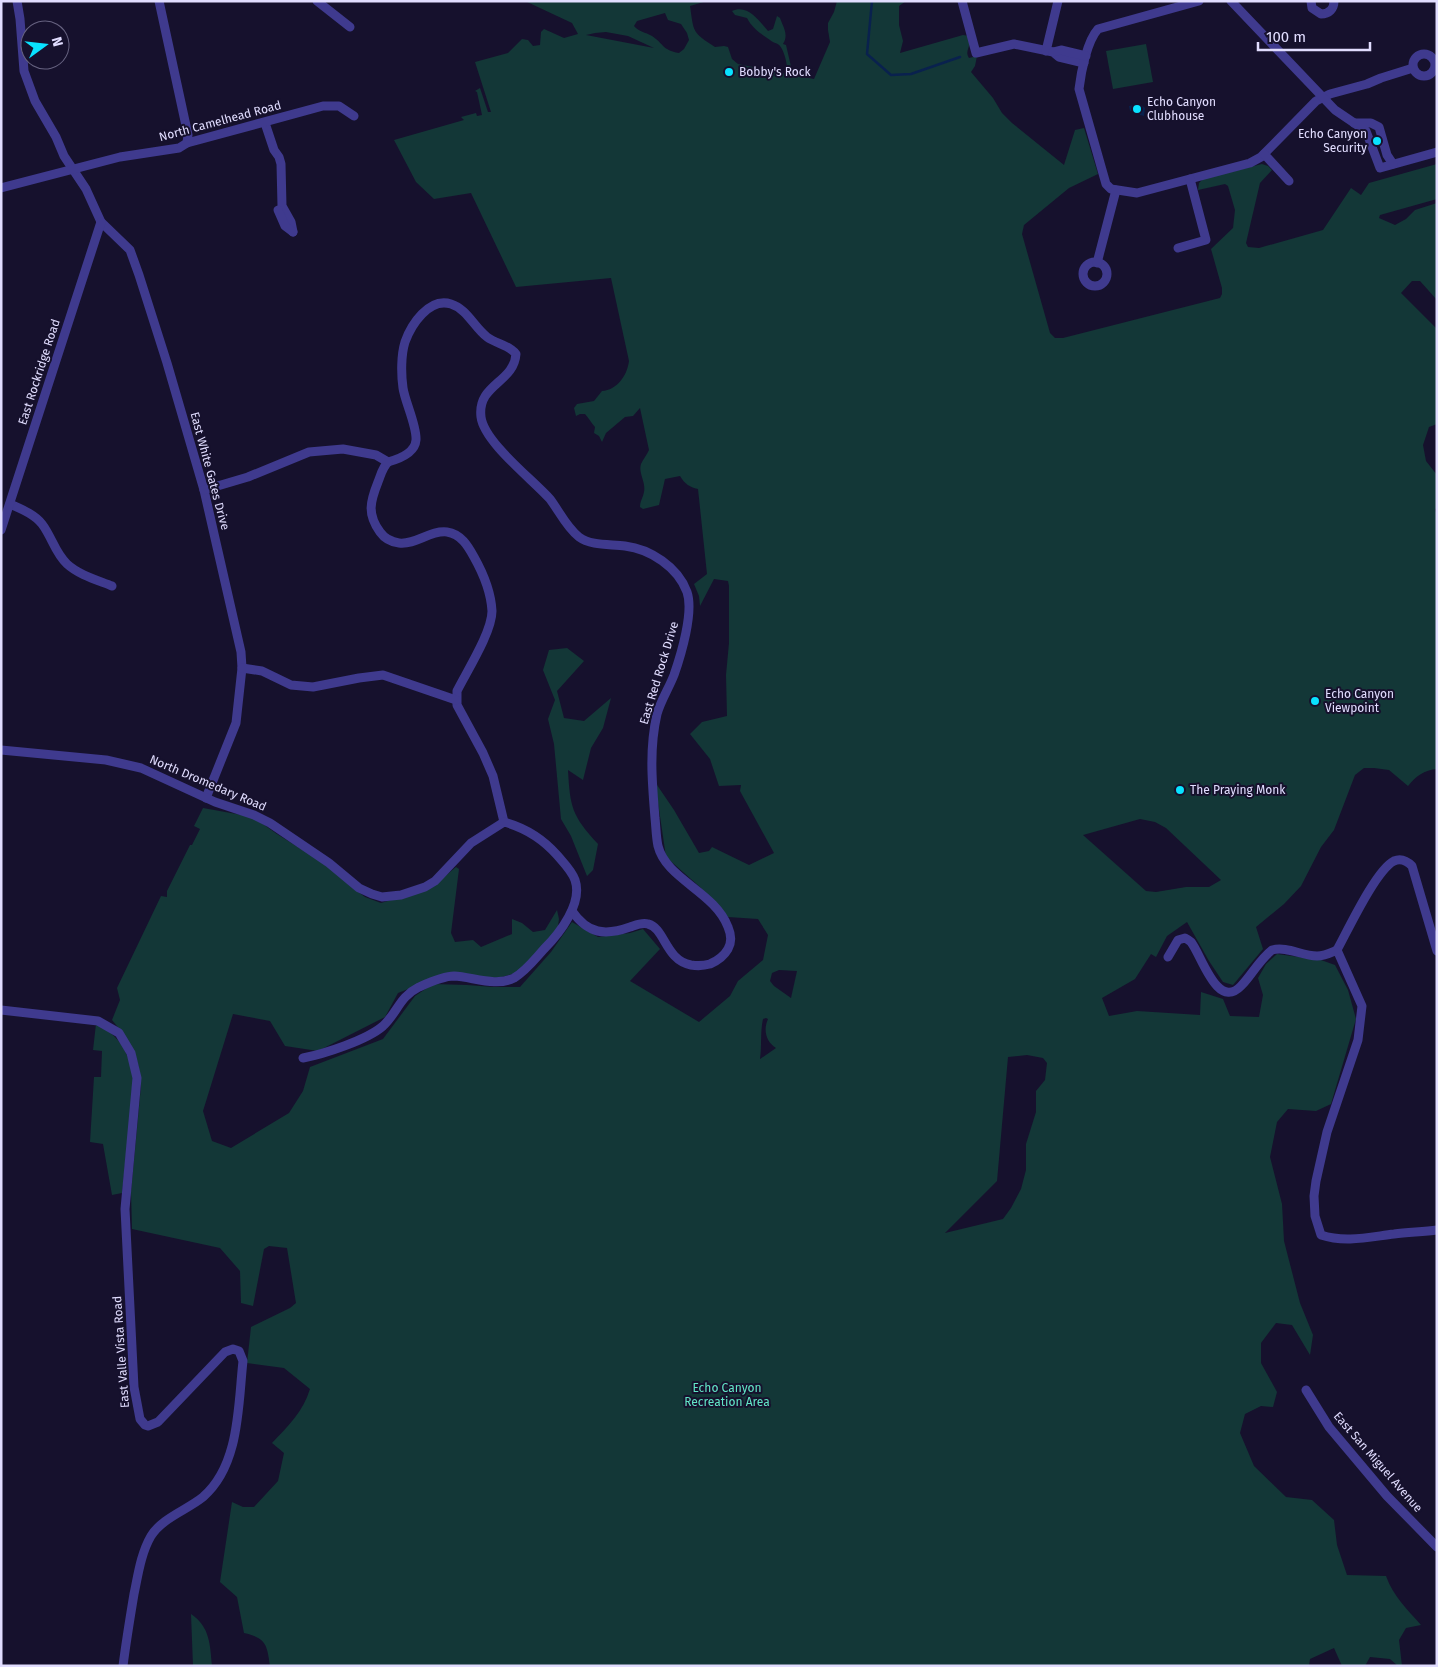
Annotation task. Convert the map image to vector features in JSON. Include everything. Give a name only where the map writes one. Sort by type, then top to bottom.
[{"type":"street","name":"East White Gates Drive","points":[[17,1],[22,55],[29,87],[64,156],[86,189],[101,222],[130,250],[167,363],[204,490],[241,652],[242,668],[236,723],[206,798]]},
{"type":"street","points":[[159,1],[188,135],[187,143]]},
{"type":"street","points":[[316,1],[350,27]]},
{"type":"street","points":[[962,1],[976,52],[1010,44],[1050,52],[1059,57],[1085,60]]},
{"type":"street","points":[[1050,52],[1058,1]]},
{"type":"street","points":[[1199,1],[1168,5],[1098,29],[1093,35],[1079,89],[1106,184],[1111,189],[1137,194],[1250,163],[1264,154],[1310,106],[1323,97],[1413,68]]},
{"type":"street","points":[[1231,1],[1342,116],[1368,134],[1380,168],[1437,152]]},
{"type":"street","points":[[1311,1],[1312,8],[1321,14],[1331,10],[1334,1]]},
{"type":"street","name":"North Camelhead Road","points":[[1,188],[128,156],[179,148],[187,143],[331,105],[346,109],[354,116]]},
{"type":"street","points":[[265,123],[274,150],[277,173],[275,199],[277,207],[285,226],[293,232],[291,222],[282,206],[281,164],[274,150]]},
{"type":"street","points":[[1354,123],[1371,123],[1379,127],[1387,155],[1393,164]]},
{"type":"street","points":[[1264,154],[1289,180]]},
{"type":"street","points":[[1178,248],[1206,240],[1190,179]]},
{"type":"street","points":[[1097,263],[1116,190]]},
{"type":"street","name":"East Rockridge Road","points":[[1,530],[101,222]]},
{"type":"street","name":"East Red Rock Drive","points":[[388,462],[396,460],[409,452],[414,447],[416,438],[403,388],[403,352],[412,327],[424,312],[440,303],[449,303],[461,308],[480,332],[489,339],[511,348],[516,354],[516,363],[484,397],[480,414],[482,425],[503,454],[549,498],[577,536],[592,542],[629,546],[644,550],[666,564],[681,580],[687,592],[690,605],[688,623],[674,675],[658,712],[654,731],[650,773],[658,846],[663,858],[670,867],[714,904],[724,915],[730,930],[730,947],[724,955],[712,963],[703,966],[686,964],[678,959],[667,947],[656,927],[647,923],[606,933],[591,929],[583,924],[572,911]]},
{"type":"street","points":[[204,490],[248,477],[309,452],[343,449],[376,455],[388,462],[384,466],[374,492],[371,509],[372,521],[383,536],[389,540],[401,543],[438,532],[448,532],[467,544],[485,578],[492,610],[490,625],[458,691],[456,700],[493,776],[504,822],[529,831],[538,837],[551,848],[575,879],[576,885],[572,911],[558,934],[524,970],[513,978],[489,981],[453,976],[430,983],[405,996],[390,1019],[382,1027],[367,1036],[321,1055],[303,1058]]},
{"type":"street","points":[[10,504],[37,518],[60,556],[68,565],[91,578],[112,586]]},
{"type":"street","points":[[242,668],[262,671],[291,685],[313,687],[383,675],[456,700]]},
{"type":"street","name":"North Dromedary Road","points":[[1,750],[106,760],[141,768],[206,798],[254,814],[329,863],[360,888],[382,897],[400,895],[425,887],[435,881],[471,843],[504,822]]},
{"type":"street","points":[[1168,957],[1178,940],[1184,938],[1191,943],[1214,982],[1227,992],[1232,992],[1240,988],[1272,950],[1288,950],[1315,956],[1337,950],[1379,874],[1393,862],[1401,859],[1412,866],[1437,951]]},
{"type":"street","points":[[1337,950],[1362,1006],[1358,1040],[1327,1132],[1316,1181],[1314,1196],[1315,1216],[1321,1236],[1332,1239],[1356,1239],[1437,1230]]},
{"type":"street","name":"East Valle Vista Road","points":[[1,1010],[98,1021],[119,1033],[131,1053],[137,1078],[125,1209],[134,1387],[140,1420],[148,1426],[158,1422],[225,1352],[233,1349],[239,1351],[243,1361],[233,1445],[227,1462],[212,1487],[203,1497],[161,1525],[152,1535],[142,1557],[126,1638],[123,1666]]},
{"type":"street","name":"East San Miguel Avenue","points":[[1306,1390],[1329,1427],[1387,1496],[1437,1547]]},
{"type":"green space","name":"Echo Canyon Recreation Area","points":[[525,1],[707,1],[690,6],[695,31],[698,35],[715,47],[728,47],[732,59],[738,64],[787,74],[786,60],[780,46],[751,25],[747,18],[735,15],[732,11],[738,9],[748,12],[757,18],[768,31],[773,29],[777,16],[780,18],[785,31],[783,44],[786,45],[793,75],[814,79],[830,42],[828,23],[837,1],[906,1],[899,6],[899,25],[903,41],[900,53],[963,35],[969,36],[969,58],[977,56],[975,66],[971,72],[993,98],[1002,113],[1064,165],[1075,130],[1084,128],[1098,174],[1069,188],[1024,225],[1022,234],[1050,333],[1055,338],[1063,338],[1220,298],[1222,288],[1211,249],[1233,228],[1235,210],[1228,186],[1225,184],[1198,190],[1199,183],[1203,179],[1262,164],[1272,170],[1260,183],[1246,243],[1248,247],[1259,248],[1323,230],[1351,188],[1361,195],[1369,183],[1437,164],[1437,199],[1380,215],[1379,218],[1395,225],[1406,219],[1415,210],[1437,203],[1437,300],[1420,281],[1412,281],[1401,293],[1437,329],[1437,424],[1429,427],[1423,445],[1426,461],[1437,475],[1437,508],[1435,509],[1437,516],[1437,769],[1421,774],[1408,786],[1389,770],[1364,768],[1355,775],[1334,830],[1321,847],[1301,886],[1284,904],[1256,927],[1263,949],[1233,985],[1223,982],[1187,922],[1167,936],[1156,957],[1151,954],[1135,979],[1102,998],[1109,1016],[1137,1011],[1200,1015],[1201,992],[1223,999],[1230,1016],[1259,1017],[1263,995],[1258,978],[1266,964],[1277,954],[1321,960],[1335,965],[1348,990],[1356,1019],[1331,1104],[1316,1111],[1288,1109],[1277,1122],[1270,1157],[1282,1204],[1284,1241],[1300,1303],[1313,1335],[1310,1355],[1292,1325],[1276,1323],[1261,1343],[1261,1363],[1277,1392],[1273,1407],[1261,1406],[1245,1414],[1240,1433],[1254,1466],[1286,1497],[1312,1500],[1334,1520],[1337,1545],[1347,1575],[1386,1576],[1396,1596],[1421,1625],[1406,1628],[1399,1640],[1402,1666],[1398,1666],[1390,1659],[1370,1657],[1365,1666],[1342,1666],[1334,1648],[1310,1659],[1309,1666],[270,1666],[268,1652],[264,1643],[257,1637],[244,1633],[237,1597],[220,1582],[232,1502],[243,1507],[254,1507],[278,1481],[284,1453],[272,1443],[299,1412],[310,1389],[284,1368],[247,1363],[251,1327],[290,1308],[296,1303],[287,1248],[269,1246],[264,1249],[253,1306],[241,1303],[240,1271],[220,1248],[132,1229],[131,1192],[141,1086],[139,1066],[133,1050],[112,1020],[120,1000],[117,988],[161,896],[167,897],[167,891],[200,829],[194,826],[203,808],[253,817],[333,869],[349,885],[365,897],[381,903],[431,888],[456,867],[459,869],[451,933],[455,942],[473,940],[481,947],[512,934],[512,919],[522,923],[533,932],[545,930],[557,910],[559,919],[557,933],[516,973],[494,979],[451,972],[398,993],[385,1017],[318,1051],[285,1046],[270,1021],[233,1014],[203,1111],[212,1141],[231,1148],[289,1113],[303,1091],[310,1067],[383,1039],[415,996],[433,984],[520,987],[551,952],[572,922],[598,937],[630,933],[643,929],[660,949],[630,981],[699,1022],[730,996],[738,981],[763,960],[768,935],[758,919],[728,917],[700,887],[666,857],[655,782],[699,853],[709,851],[712,847],[749,865],[774,853],[740,791],[741,785],[719,786],[710,759],[690,734],[702,722],[727,716],[726,675],[729,643],[729,586],[728,581],[714,579],[700,606],[699,596],[694,584],[707,574],[698,489],[688,485],[680,476],[665,479],[659,505],[643,509],[640,507],[644,494],[644,485],[640,467],[649,450],[640,408],[633,416],[625,417],[606,433],[602,442],[599,436],[594,433],[595,427],[585,414],[576,416],[574,408],[577,404],[594,401],[602,391],[617,385],[624,377],[628,367],[629,361],[611,278],[516,287],[471,193],[434,199],[416,182],[394,140],[464,120],[461,117],[476,113],[477,116],[482,115],[477,92],[475,91],[480,88],[488,112],[491,112],[475,62],[508,53],[522,39],[528,40],[533,46],[540,45],[541,32],[544,29],[564,38],[578,34],[572,23]],"holes":[[[665,13],[668,20],[681,24],[689,40],[684,49],[679,53],[673,52],[652,36],[636,28],[634,26],[637,21]],[[606,32],[628,36],[654,48],[586,35]],[[1140,819],[1155,822],[1166,828],[1221,880],[1209,887],[1186,887],[1156,892],[1146,891],[1083,835]],[[779,970],[797,971],[791,998],[770,981],[772,973]],[[763,1019],[768,1019],[766,1035],[776,1048],[760,1059]],[[1027,1055],[1043,1058],[1047,1063],[1045,1080],[1036,1091],[1036,1112],[1026,1144],[1026,1170],[1021,1189],[1011,1208],[1003,1219],[945,1233],[997,1181],[1008,1057]]]},
{"type":"green space","points":[[1146,44],[1153,82],[1113,89],[1106,51]]},
{"type":"green space","points":[[567,648],[584,661],[557,691],[564,718],[584,721],[611,698],[603,728],[591,748],[583,780],[568,770],[574,810],[583,826],[598,844],[593,870],[587,876],[571,836],[561,819],[554,744],[548,719],[555,700],[543,670],[549,650]]},
{"type":"green space","points":[[96,1024],[117,1039],[122,1046],[134,1079],[122,1193],[112,1195],[103,1144],[90,1142],[94,1077],[101,1077],[102,1051],[93,1050]]},
{"type":"green space","points":[[191,1614],[202,1625],[208,1637],[212,1666],[193,1666]]},
{"type":"water","name":"Echo Canyon Clubhouse","points":[[1140,104],[1145,108],[1144,116],[1140,115],[1139,111],[1130,111],[1129,106]]},
{"type":"waterway","points":[[872,1],[867,54],[891,75],[911,74],[960,57]]},
{"type":"place","name":"Bobby's Rock","points":[[729,72]]},
{"type":"place","name":"Echo Canyon Clubhouse","points":[[1137,109]]},
{"type":"place","name":"Echo Canyon Security","points":[[1377,141]]},
{"type":"place","name":"Echo Canyon Viewpoint","points":[[1315,701]]},
{"type":"place","name":"The Praying Monk","points":[[1180,790]]}]
